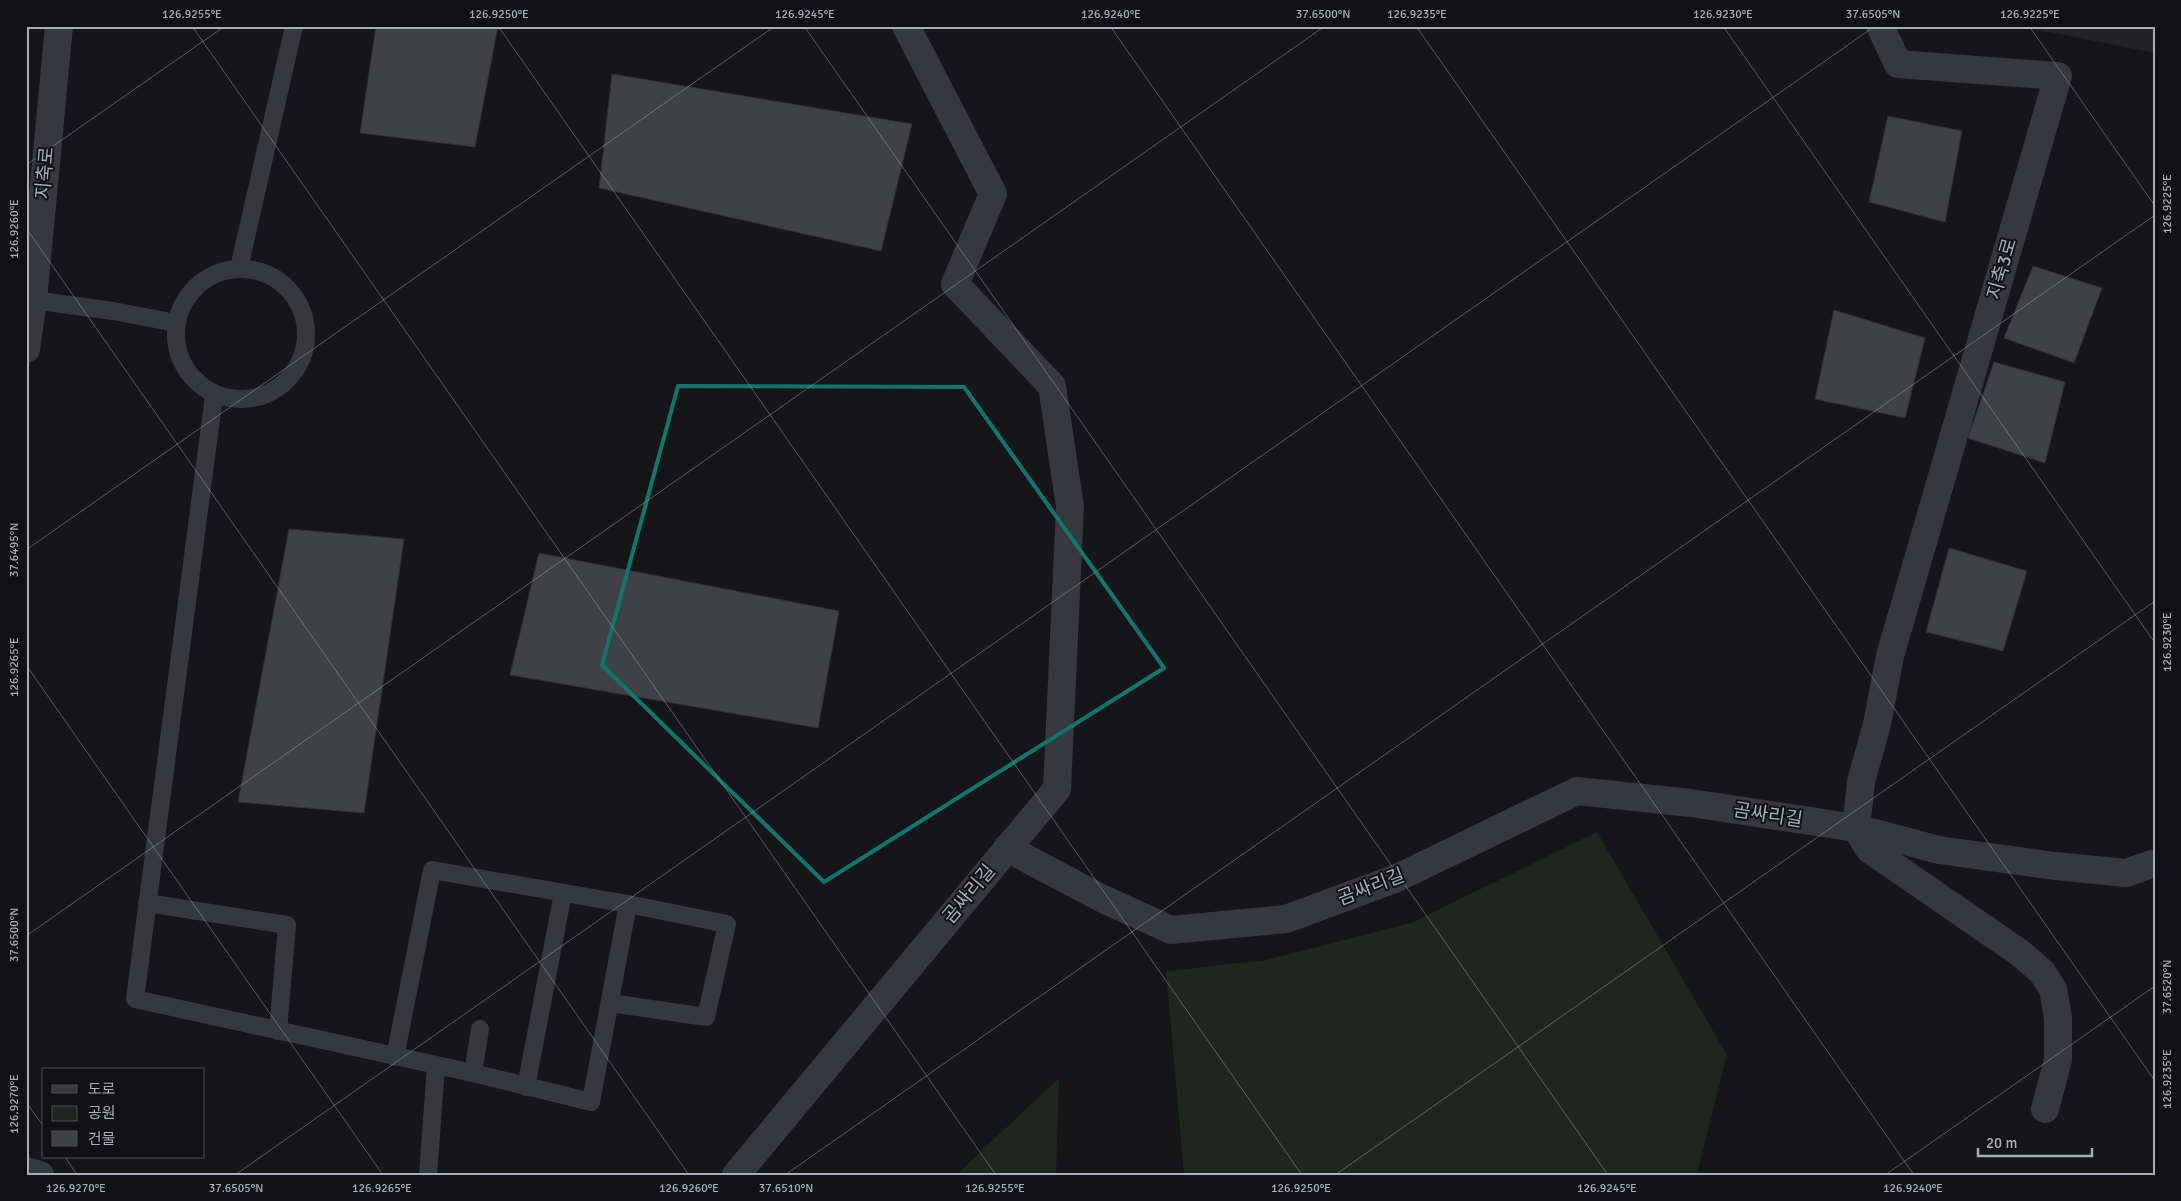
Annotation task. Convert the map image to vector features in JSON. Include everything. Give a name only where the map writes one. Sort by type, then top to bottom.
[{"type":"street","name":"지축로","points":[[26,350],[59,26]]},
{"type":"street","points":[[906,26],[993,194],[955,284],[1052,386],[1070,508],[1057,789],[1007,848]]},
{"type":"street","name":"지축3로","points":[[1856,828],[1861,782],[1877,724],[1890,656],[2058,76],[1898,64],[1880,26]]},
{"type":"street","name":"곰싸리길","points":[[736,1175],[1007,848],[1101,898],[1171,930],[1286,919],[1397,878],[1577,791],[1691,804],[1856,828],[1939,850],[2055,866],[2126,873],[2155,863]]},
{"type":"street","points":[[1856,828],[1869,849],[2020,953],[2042,972],[2053,989],[2058,1018],[2058,1060],[2045,1109]]},
{"type":"street","points":[[26,1171],[40,1175]]},
{"type":"lane","points":[[239,268],[294,26]]},
{"type":"lane","points":[[239,268],[259,271],[279,280],[295,295],[304,315],[307,337],[303,358],[292,376],[276,390],[256,398],[234,399],[214,396],[196,382],[183,364],[176,344],[176,323],[184,302],[198,285],[216,273],[239,268]]},
{"type":"lane","points":[[30,299],[113,311],[176,323]]},
{"type":"lane","points":[[214,396],[135,999],[591,1102],[628,904]]},
{"type":"lane","points":[[395,1057],[432,870],[563,892],[727,924],[706,1017],[610,1003]]},
{"type":"lane","points":[[526,1087],[563,892]]},
{"type":"lane","points":[[147,903],[287,925],[278,1031]]},
{"type":"lane","points":[[473,1074],[480,1029]]},
{"type":"lane","points":[[428,1175],[436,1066]]},
{"type":"highlighted area","points":[[678,386],[964,387],[1164,668],[824,882],[602,665]]},
{"type":"shaded area","points":[[2020,26],[2155,26],[2155,53]]},
{"type":"green space","points":[[1597,832],[1727,1055],[1697,1175],[1184,1175],[1166,971],[1266,960],[1411,923]]},
{"type":"green space","points":[[1059,1078],[1056,1175],[956,1175]]},
{"type":"building","points":[[376,26],[498,26],[475,147],[360,133]]},
{"type":"building","points":[[612,74],[912,124],[881,251],[599,188]]},
{"type":"building","points":[[1888,116],[1962,131],[1945,222],[1869,202]]},
{"type":"building","points":[[2033,266],[2102,288],[2074,363],[2004,338]]},
{"type":"building","points":[[1834,310],[1925,338],[1905,418],[1815,399]]},
{"type":"building","points":[[1994,362],[2065,382],[2045,463],[1968,438]]},
{"type":"building","points":[[289,529],[404,539],[364,813],[238,802]]},
{"type":"building","points":[[1949,548],[2027,571],[2003,651],[1926,632]]},
{"type":"building","points":[[539,553],[839,611],[818,728],[510,675]]}]
